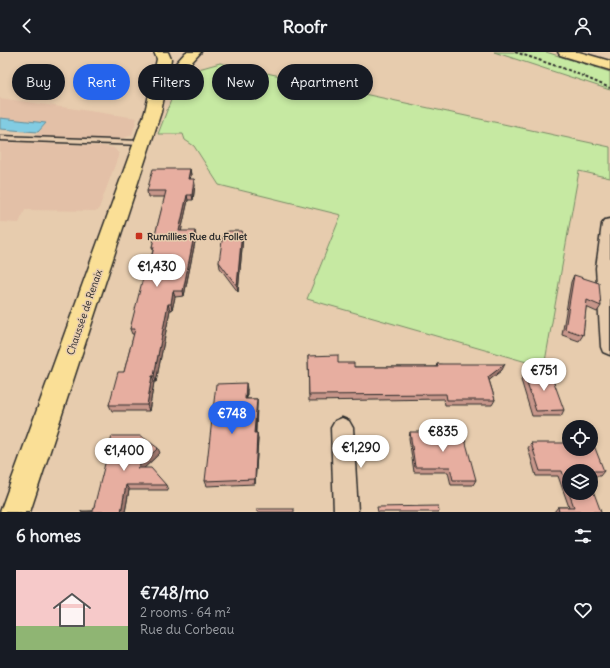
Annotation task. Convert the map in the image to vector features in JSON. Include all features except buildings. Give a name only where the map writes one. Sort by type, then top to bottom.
[{"type":"main road","name":"Chaussée de Renaix","points":[[153,112],[164,59],[161,52]]},
{"type":"main road","name":"Chaussée de Renaix","points":[[15,512],[153,112],[167,84],[182,62],[194,52]]},
{"type":"main road","points":[[565,52],[610,66]]},
{"type":"street","points":[[610,224],[604,268],[610,347]]},
{"type":"street","points":[[342,428],[346,512]]},
{"type":"lane","points":[[0,138],[142,143]]},
{"type":"path","points":[[516,52],[571,71],[610,88]]},
{"type":"shaded area","points":[[0,98],[137,118],[132,135],[124,138],[111,139],[36,136],[46,123],[0,118]]},
{"type":"shaded area","points":[[0,142],[103,146],[114,148],[119,154],[98,211],[25,210],[19,223],[0,222]]},
{"type":"green space","points":[[494,52],[546,52],[610,72],[610,90]]},
{"type":"green space","points":[[212,65],[212,100],[269,100],[269,74],[277,75],[277,100],[373,100],[373,96],[610,147],[610,178],[579,171],[544,367],[307,299],[341,215],[219,185],[194,146],[185,140],[183,134],[158,134],[171,100],[204,100],[204,68]]},
{"type":"water","points":[[0,118],[46,123],[38,132],[0,129]]},
{"type":"place","name":"Rumillies Rue du Follet","points":[[139,236]]}]
